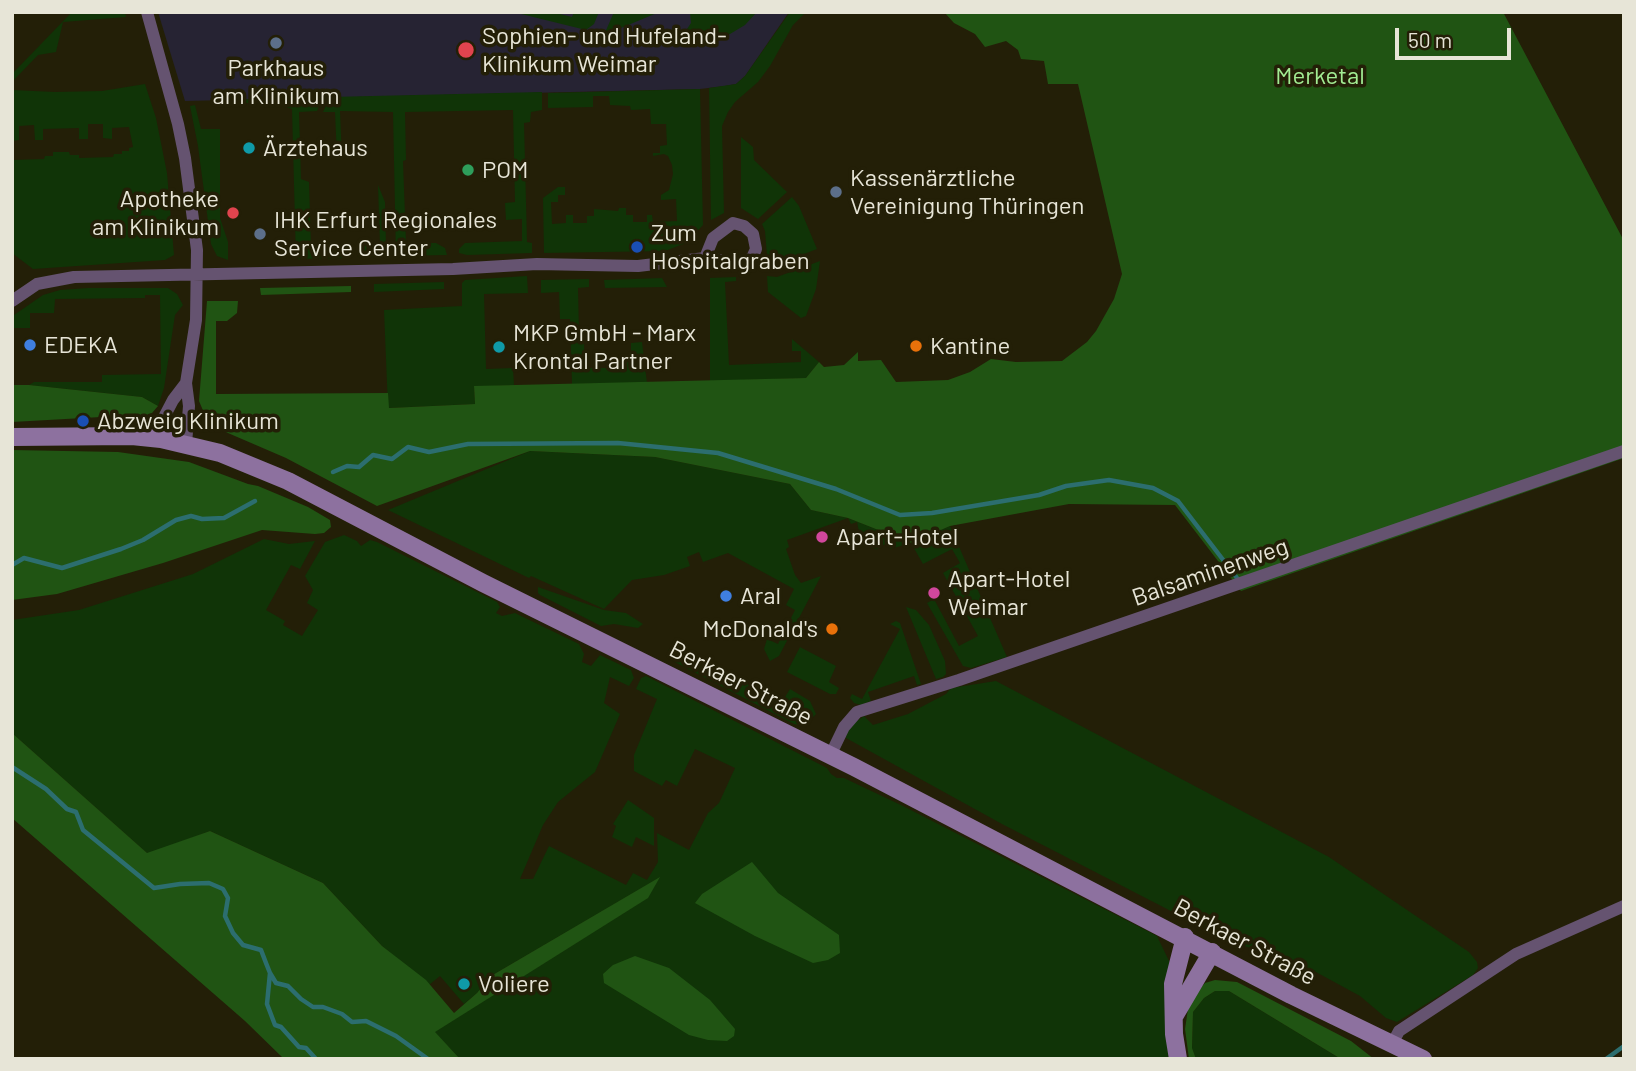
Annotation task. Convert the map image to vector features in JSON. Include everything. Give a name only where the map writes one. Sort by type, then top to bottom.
[{"type":"main road","name":"Berkaer Straße","points":[[12,436],[132,436],[162,439],[220,453],[288,481],[483,583],[1185,937],[1281,990],[1423,1059]]},
{"type":"main road","points":[[1178,1059],[1174,1034],[1174,974],[1185,937]]},
{"type":"main road","points":[[1175,1015],[1212,952]]},
{"type":"street","points":[[147,12],[186,158],[195,227],[198,276],[196,320],[187,383],[189,415],[186,444]]},
{"type":"street","points":[[12,301],[37,284],[74,277],[453,269],[533,264],[638,265],[705,258]]},
{"type":"street","points":[[162,439],[162,421],[173,400],[187,383]]},
{"type":"street","name":"Balsaminenweg","points":[[830,756],[844,727],[857,712],[985,672],[1624,451]]},
{"type":"street","points":[[1392,1044],[1399,1031],[1516,954],[1624,906]]},
{"type":"shaded area","name":"Sophien- und Hufeland- Klinikum Weimar","points":[[158,12],[789,12],[745,76],[736,84],[725,86],[700,89],[185,101]]},
{"type":"green space","points":[[72,12],[125,12],[126,17],[63,22],[56,52],[38,55],[12,82],[12,74]]},
{"type":"green space","points":[[513,12],[552,12],[572,17],[574,12],[599,12],[594,24],[586,30]]},
{"type":"green space","points":[[614,12],[656,12],[657,13],[604,35]]},
{"type":"green space","points":[[690,12],[757,12],[745,25],[730,34],[703,41],[652,45],[683,35],[691,23]]},
{"type":"green space","points":[[790,12],[806,12],[793,25],[758,82],[735,102],[722,126],[724,213],[711,220],[709,88],[736,84],[745,76]]},
{"type":"green space","name":"Merketal","points":[[944,12],[1503,12],[1624,241],[1624,458],[1241,591],[1175,505],[1069,504],[950,526],[911,543],[848,518],[811,510],[790,484],[655,457],[530,451],[377,506],[286,458],[214,427],[207,420],[199,401],[207,301],[238,301],[237,313],[227,321],[216,321],[216,394],[388,393],[389,408],[475,404],[474,386],[806,378],[819,362],[824,367],[844,365],[858,352],[858,361],[881,360],[896,382],[948,380],[970,372],[991,359],[1016,362],[1062,361],[1087,342],[1096,331],[1114,299],[1122,274],[1078,84],[1048,84],[1044,61],[1021,59],[1018,50],[1006,41],[985,47],[975,34],[954,23]]},
{"type":"green space","points":[[145,84],[156,118],[167,173],[174,255],[165,260],[33,269],[12,253],[12,160],[44,159],[45,156],[53,156],[53,152],[69,152],[70,155],[79,155],[79,158],[113,157],[114,154],[122,154],[122,151],[129,151],[129,148],[133,147],[129,127],[112,128],[112,139],[103,138],[103,124],[88,124],[88,139],[79,139],[79,128],[43,129],[43,140],[35,140],[34,125],[19,126],[19,140],[12,141],[12,90],[102,91]]},
{"type":"green space","points":[[700,89],[703,225],[686,243],[665,251],[544,253],[543,198],[558,187],[565,187],[565,195],[558,195],[558,202],[551,202],[552,224],[566,223],[566,215],[573,215],[573,223],[587,223],[587,216],[594,216],[594,209],[618,211],[619,208],[626,208],[626,215],[633,215],[633,222],[647,222],[647,215],[652,215],[653,222],[677,221],[676,199],[661,200],[661,195],[669,190],[672,165],[664,154],[653,156],[653,153],[660,153],[660,146],[667,145],[666,124],[651,124],[650,109],[631,110],[630,106],[610,105],[609,96],[593,96],[593,107],[548,108],[548,93]]},
{"type":"green space","points":[[542,92],[542,110],[531,112],[530,122],[524,123],[527,242],[532,243],[532,253],[459,253],[465,243],[522,241],[522,219],[506,220],[505,203],[515,202],[513,110],[405,112],[406,160],[403,161],[406,243],[436,243],[445,248],[447,255],[396,256],[393,112],[340,111],[342,158],[337,157],[335,112],[323,112],[330,97]]},
{"type":"green space","points":[[323,97],[317,111],[299,112],[301,179],[309,182],[311,247],[343,246],[342,258],[296,259],[292,109],[278,104],[219,100]]},
{"type":"green space","points":[[195,105],[201,129],[220,129],[220,218],[228,242],[228,260],[217,256],[211,244],[190,106]]},
{"type":"green space","points":[[741,137],[753,147],[754,160],[787,192],[758,219],[741,208]]},
{"type":"green space","points":[[378,185],[385,202],[386,246],[381,257],[358,257],[358,246],[380,245]]},
{"type":"green space","points":[[792,197],[799,206],[817,249],[768,268],[762,224]]},
{"type":"green space","points":[[820,261],[816,289],[806,316],[801,318],[768,292],[767,276],[777,277]]},
{"type":"green space","points":[[527,276],[528,293],[484,294],[486,369],[513,368],[514,385],[474,387],[475,404],[388,408],[384,310],[462,306],[462,283],[465,280]]},
{"type":"green space","points":[[736,277],[736,281],[725,282],[729,365],[801,362],[801,351],[792,351],[792,339],[819,362],[806,378],[710,381],[710,278]]},
{"type":"green space","points":[[662,278],[667,287],[605,288],[604,280]]},
{"type":"green space","points":[[589,279],[589,287],[578,288],[579,333],[590,333],[590,342],[584,343],[585,368],[608,368],[608,355],[631,355],[631,343],[642,342],[647,383],[572,384],[570,319],[560,319],[559,292],[541,293],[541,280]]},
{"type":"green space","points":[[444,282],[444,289],[374,292],[374,284]]},
{"type":"green space","points":[[351,286],[351,292],[261,295],[260,288]]},
{"type":"green space","points":[[168,288],[177,294],[183,305],[175,315],[164,388],[158,406],[142,397],[29,385],[34,382],[102,382],[102,375],[161,374],[160,295],[145,295],[145,298],[55,299],[54,313],[30,313],[30,328],[14,328],[14,315],[43,295],[60,290]]},
{"type":"green space","points":[[12,385],[142,397],[158,406],[152,413],[142,417],[12,422]]},
{"type":"green space","points":[[12,450],[118,452],[189,462],[308,507],[330,520],[331,527],[324,533],[315,534],[262,530],[57,594],[12,600]]},
{"type":"green space","points":[[530,451],[655,457],[790,484],[811,510],[848,518],[787,540],[789,547],[786,549],[795,575],[801,583],[821,576],[779,656],[770,661],[764,649],[767,639],[778,644],[795,610],[786,605],[794,589],[728,553],[703,562],[699,552],[687,557],[690,566],[664,575],[632,580],[604,609],[531,576],[529,578],[388,510]]},
{"type":"green space","points":[[848,518],[911,543],[890,549],[887,543],[877,549],[862,546],[857,522],[851,524]]},
{"type":"green space","points":[[950,526],[1007,657],[971,668],[963,666],[927,603],[934,599],[959,646],[978,636],[943,573],[960,563],[952,549],[923,564],[911,543]]},
{"type":"green space","points":[[344,535],[361,546],[370,540],[377,542],[497,602],[500,607],[496,613],[502,616],[515,613],[579,644],[584,654],[582,662],[591,666],[600,655],[631,670],[634,678],[629,686],[610,677],[604,703],[620,714],[595,772],[558,802],[543,825],[520,879],[533,879],[549,846],[626,885],[633,873],[647,880],[658,862],[657,833],[689,850],[708,813],[719,803],[735,768],[695,749],[677,786],[666,780],[662,786],[634,771],[634,755],[657,699],[636,689],[641,678],[646,676],[827,768],[837,778],[844,778],[903,806],[1157,936],[1170,963],[1165,1026],[1169,1059],[460,1059],[434,1032],[647,898],[659,878],[491,976],[464,1004],[440,976],[429,985],[382,946],[323,883],[210,831],[148,854],[12,733],[12,620],[79,610],[193,574],[264,539],[289,544],[315,541],[300,569],[291,565],[266,610],[285,621],[283,625],[302,636],[318,610],[307,603],[313,590],[305,576],[325,542]]},
{"type":"green space","points":[[538,587],[604,610],[626,613],[643,624],[638,628],[614,624],[601,626],[540,595]]},
{"type":"green space","points":[[906,607],[916,610],[929,625],[945,661],[946,674],[943,677],[936,679]]},
{"type":"green space","points":[[896,621],[900,623],[921,684],[917,685],[914,676],[868,692],[871,701],[861,705],[854,703],[850,698],[852,694],[862,699],[900,629],[890,624]]},
{"type":"green space","points":[[674,646],[782,702],[790,689],[810,701],[816,714],[809,722],[794,724],[671,660],[668,650]]},
{"type":"green space","points":[[800,647],[836,666],[829,682],[839,688],[836,694],[830,694],[787,672]]},
{"type":"green space","points":[[996,681],[1329,857],[1469,952],[1478,968],[1473,975],[1397,1022],[1386,1018],[1360,996],[1314,971],[1272,954],[1233,943],[1002,824],[846,738],[847,728],[864,716],[873,725],[908,714],[946,694],[951,688]]},
{"type":"green space","points":[[12,733],[147,853],[210,831],[323,883],[382,946],[426,980],[454,1013],[477,993],[491,976],[660,877],[648,898],[435,1032],[460,1059],[284,1059],[245,1021],[12,818]]},
{"type":"green space","points":[[628,800],[654,818],[654,846],[636,837],[632,847],[612,837],[616,826],[613,824]]},
{"type":"green space","points":[[752,862],[778,893],[839,935],[840,953],[828,960],[813,963],[755,936],[695,903],[702,894]]},
{"type":"green space","points":[[635,956],[669,968],[710,1000],[735,1029],[734,1036],[727,1041],[689,1035],[604,983],[603,974],[613,965]]},
{"type":"green space","points":[[1215,980],[1237,982],[1351,1041],[1374,1059],[1341,1059],[1229,991],[1215,991],[1204,998],[1193,1012],[1192,1048],[1196,1059],[1189,1059],[1185,1029],[1188,1009],[1195,994],[1205,983]]},
{"type":"green space","points":[[1215,991],[1229,991],[1341,1059],[1196,1059],[1192,1049],[1193,1012],[1204,998]]},
{"type":"waterway","points":[[333,472],[347,466],[359,467],[373,455],[392,459],[408,447],[429,452],[468,444],[618,443],[718,453],[836,489],[900,515],[932,513],[1109,480],[1153,488],[1178,501],[1237,578]]},
{"type":"waterway","points":[[12,565],[24,558],[62,568],[143,540],[176,520],[191,516],[202,519],[224,518],[255,501]]},
{"type":"waterway","points":[[12,767],[46,789],[67,809],[76,812],[83,830],[154,888],[209,883],[223,889],[228,898],[225,916],[233,933],[243,945],[261,950],[270,973],[267,1004],[275,1025],[281,1027],[299,1047],[306,1048],[316,1059]]},
{"type":"waterway","points":[[270,973],[276,983],[288,986],[313,1007],[323,1007],[342,1014],[352,1022],[366,1021],[396,1036],[428,1059]]},
{"type":"waterway","points":[[1606,1059],[1624,1046]]},
{"type":"place","name":"Parkhaus am Klinikum","points":[[276,43]]},
{"type":"place","name":"Sophien- und Hufeland- Klinikum Weimar","points":[[466,50]]},
{"type":"place","name":"Ärztehaus","points":[[249,148]]},
{"type":"place","name":"POM","points":[[468,170]]},
{"type":"place","name":"Kassenärztliche Vereinigung Thüringen","points":[[836,192]]},
{"type":"place","name":"Apotheke am Klinikum","points":[[233,213]]},
{"type":"place","name":"IHK Erfurt Regionales Service Center","points":[[260,234]]},
{"type":"place","name":"Zum Hospitalgraben","points":[[637,247]]},
{"type":"place","name":"EDEKA","points":[[30,345]]},
{"type":"place","name":"Kantine","points":[[916,346]]},
{"type":"place","name":"MKP GmbH - Marx Krontal Partner","points":[[499,347]]},
{"type":"place","name":"Abzweig Klinikum","points":[[83,421]]},
{"type":"place","name":"Apart-Hotel","points":[[822,537]]},
{"type":"place","name":"Apart-Hotel Weimar","points":[[934,593]]},
{"type":"place","name":"Aral","points":[[726,596]]},
{"type":"place","name":"McDonald's","points":[[832,629]]},
{"type":"place","name":"Voliere","points":[[464,984]]}]
